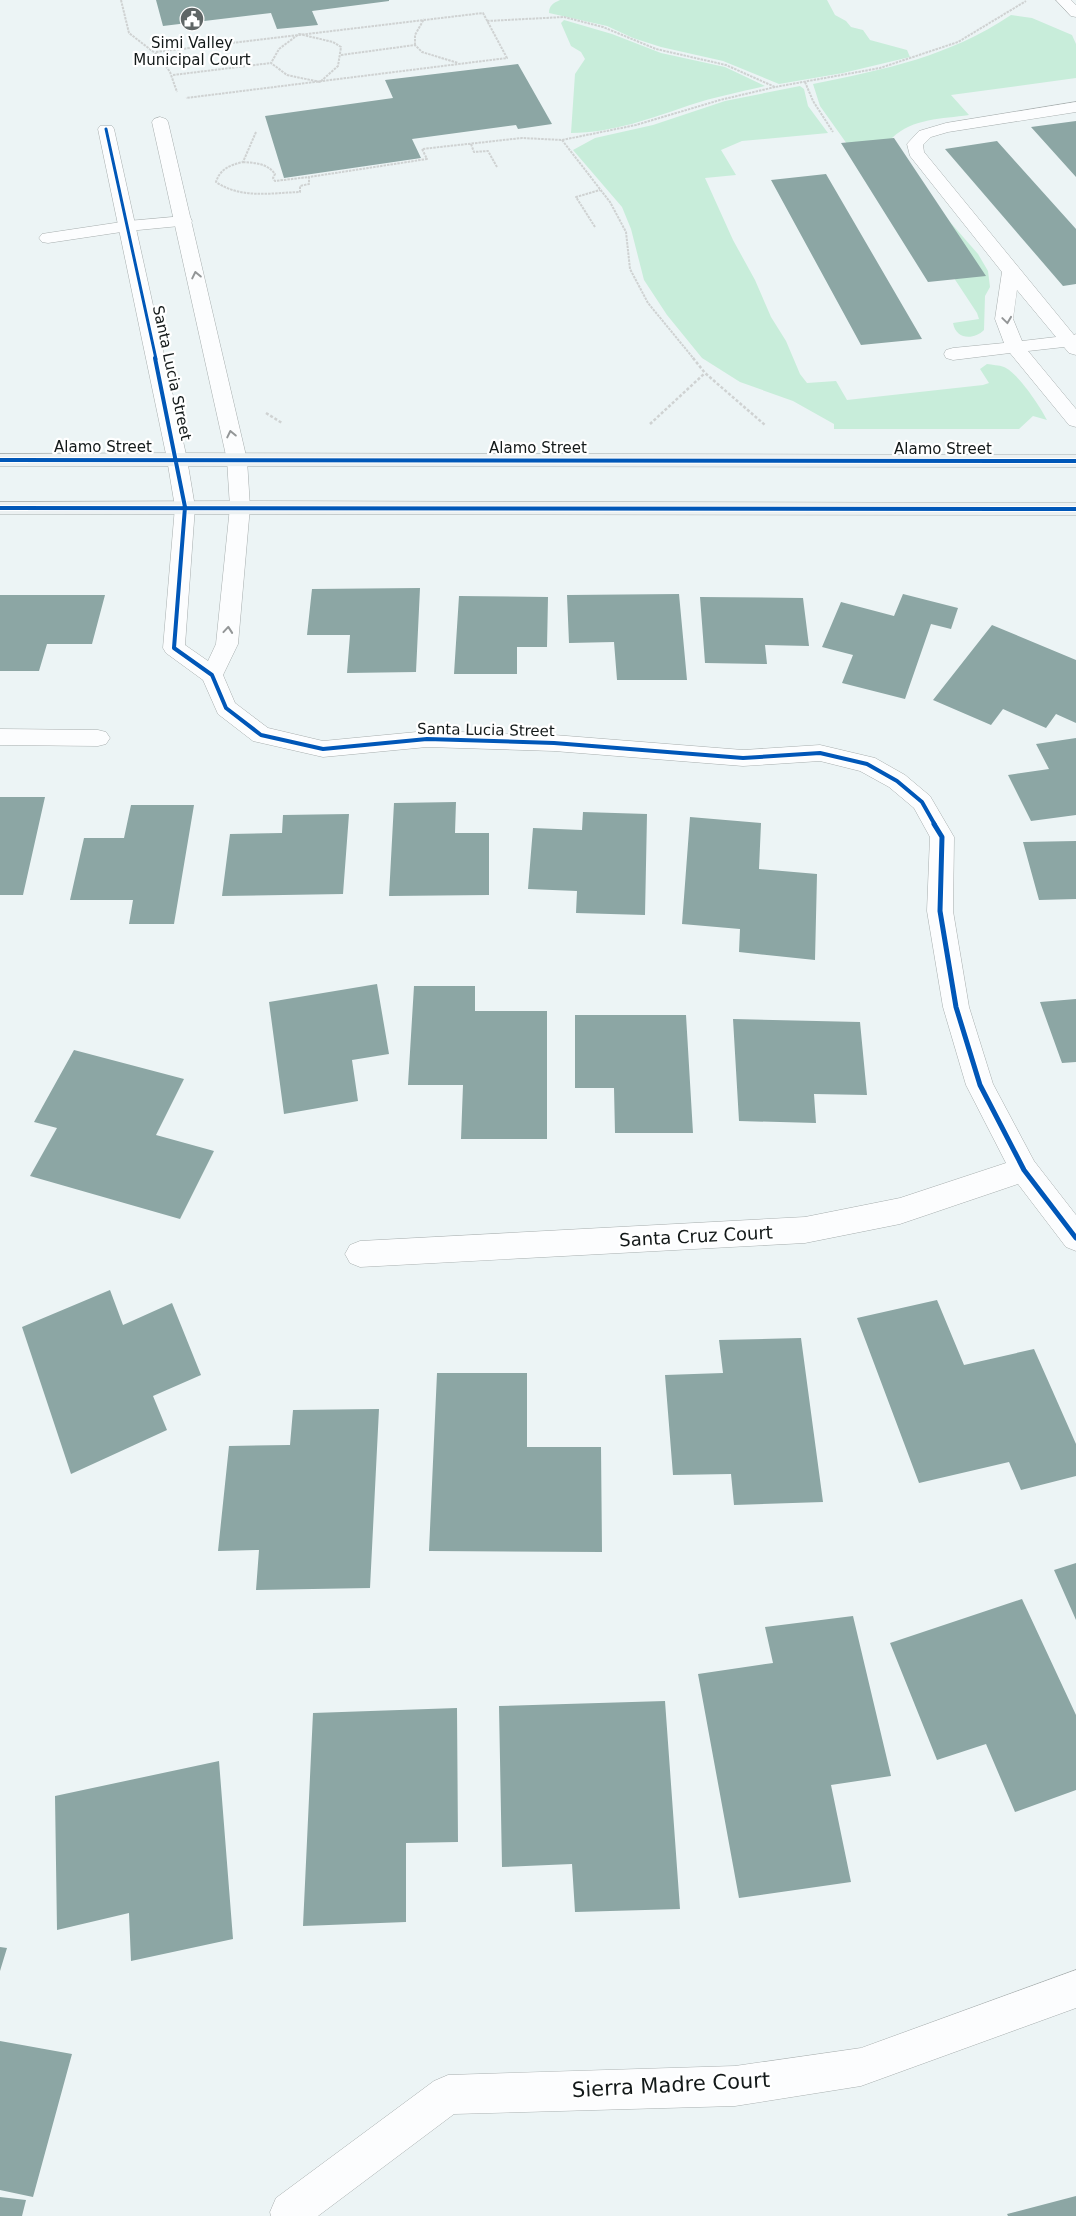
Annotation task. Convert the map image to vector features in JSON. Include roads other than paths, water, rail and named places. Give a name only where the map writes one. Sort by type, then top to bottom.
[{"type":"main road","name":"Alamo Street","points":[[0,460],[1076,461]]},
{"type":"main road","points":[[0,508],[1076,509]]},
{"type":"street","points":[[1063,0],[1076,13]]},
{"type":"street","points":[[1074,344],[1011,272],[916,153],[915,144],[925,134],[946,128],[1076,107]]},
{"type":"street","points":[[160,122],[237,460],[240,507],[227,644],[212,676]]},
{"type":"street","name":"Santa Lucia Street","points":[[106,129],[177,459],[185,507],[174,648],[212,676],[226,708],[261,736],[323,750],[427,739],[554,743],[743,758],[820,753],[867,764],[897,781],[922,802],[942,837],[940,911],[956,1007],[980,1086],[1024,1170],[1076,1238]]},
{"type":"street","points":[[48,238],[128,226],[184,221]]},
{"type":"street","points":[[1011,272],[1004,319],[1015,347],[1076,421]]},
{"type":"street","points":[[952,354],[1015,347],[1074,344]]},
{"type":"street","points":[[0,738],[98,738]]},
{"type":"street","name":"Santa Cruz Court","points":[[360,1254],[805,1230],[900,1211],[1024,1170]]},
{"type":"street","name":"Sierra Madre Court","points":[[290,2212],[448,2095],[735,2086],[861,2067],[1076,1990]]},
{"type":"place","name":"Simi Valley Municipal Court","points":[[192,19]]}]
